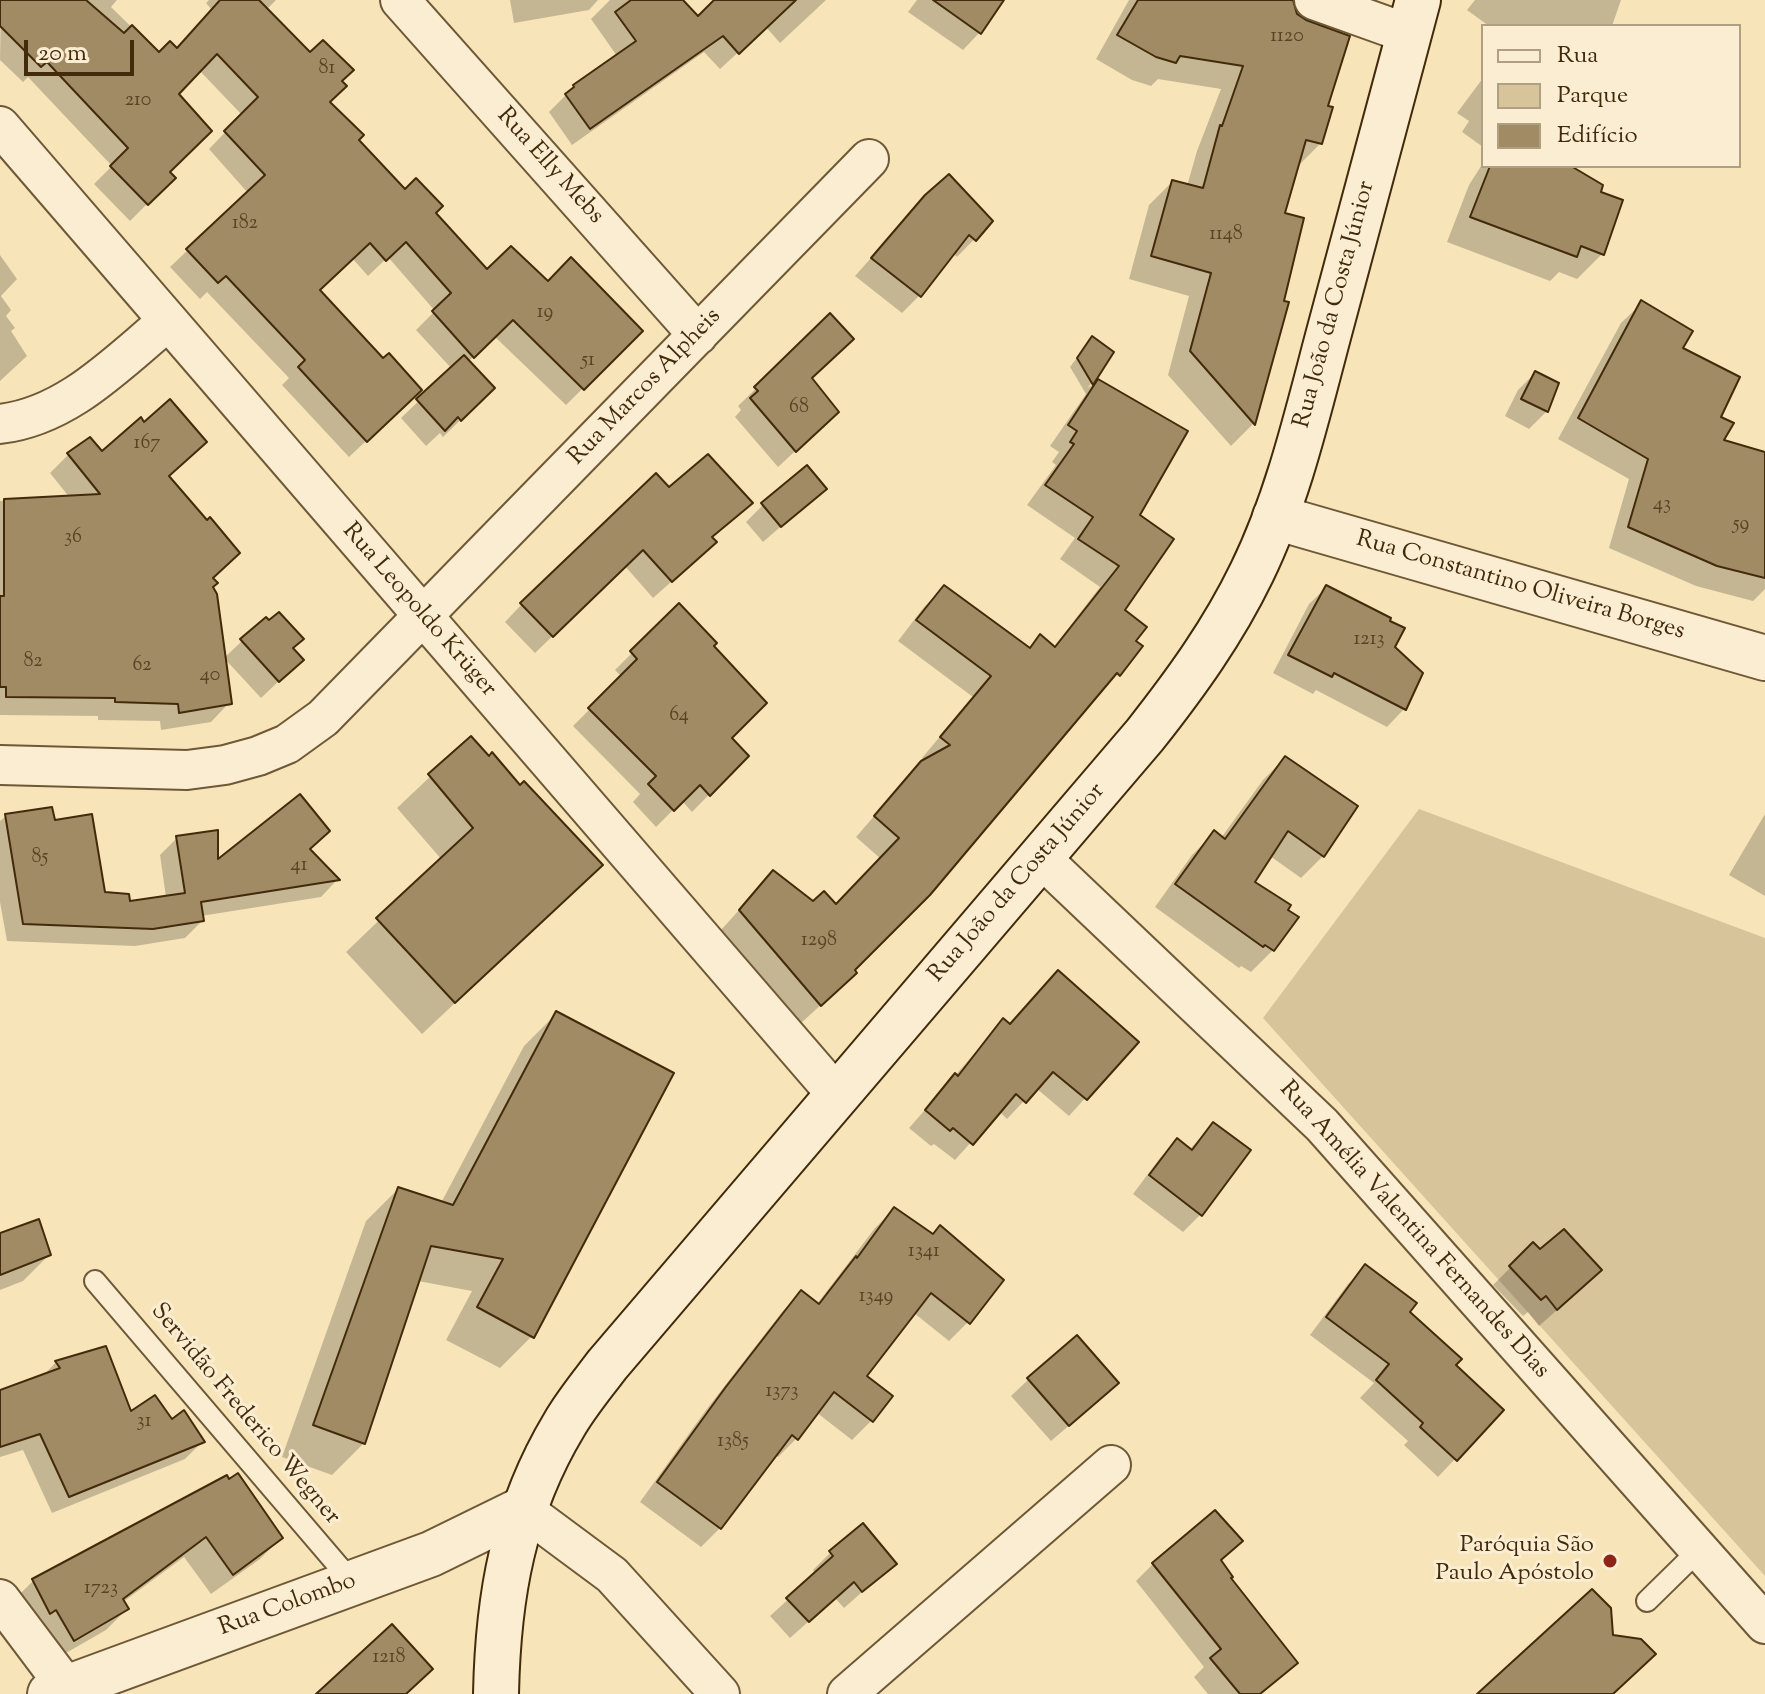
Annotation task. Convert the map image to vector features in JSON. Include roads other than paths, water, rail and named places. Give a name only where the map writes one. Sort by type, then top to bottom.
[{"type":"main road","name":"Rua João da Costa Júnior","points":[[496,1694],[496,1652],[503,1586],[523,1509],[565,1422],[607,1365],[1145,735],[1186,683],[1223,627],[1253,570],[1275,517],[1300,440],[1414,17]]},
{"type":"main road","name":"Rua Constantino Oliveira Borges","points":[[1275,517],[1765,658]]},
{"type":"main road","name":"Rua Colombo","points":[[58,1691],[431,1554],[523,1509]]},
{"type":"street","name":"Rua Elly Mebs","points":[[400,0],[698,335]]},
{"type":"street","points":[[1314,0],[1414,17]]},
{"type":"street","name":"Rua Leopoldo Krüger","points":[[0,126],[837,1095]]},
{"type":"street","name":"Rua Marcos Alpheis","points":[[0,765],[187,770],[225,765],[287,744],[323,718],[869,159]]},
{"type":"street","points":[[0,424],[51,411],[86,389],[168,321]]},
{"type":"street","name":"Rua Amélia Valentina Fernandes Dias","points":[[1040,857],[1322,1125],[1765,1624]]},
{"type":"street","points":[[847,1694],[1111,1465]]},
{"type":"street","points":[[523,1509],[612,1575],[720,1694]]},
{"type":"street","points":[[0,1599],[58,1691]]},
{"type":"lane","name":"Servidão Frederico Wegner","points":[[95,1281],[353,1583]]},
{"type":"lane","points":[[1647,1601],[1699,1550]]},
{"type":"place","name":"Paróquia São Paulo Apóstolo","points":[[1610,1561]]}]
